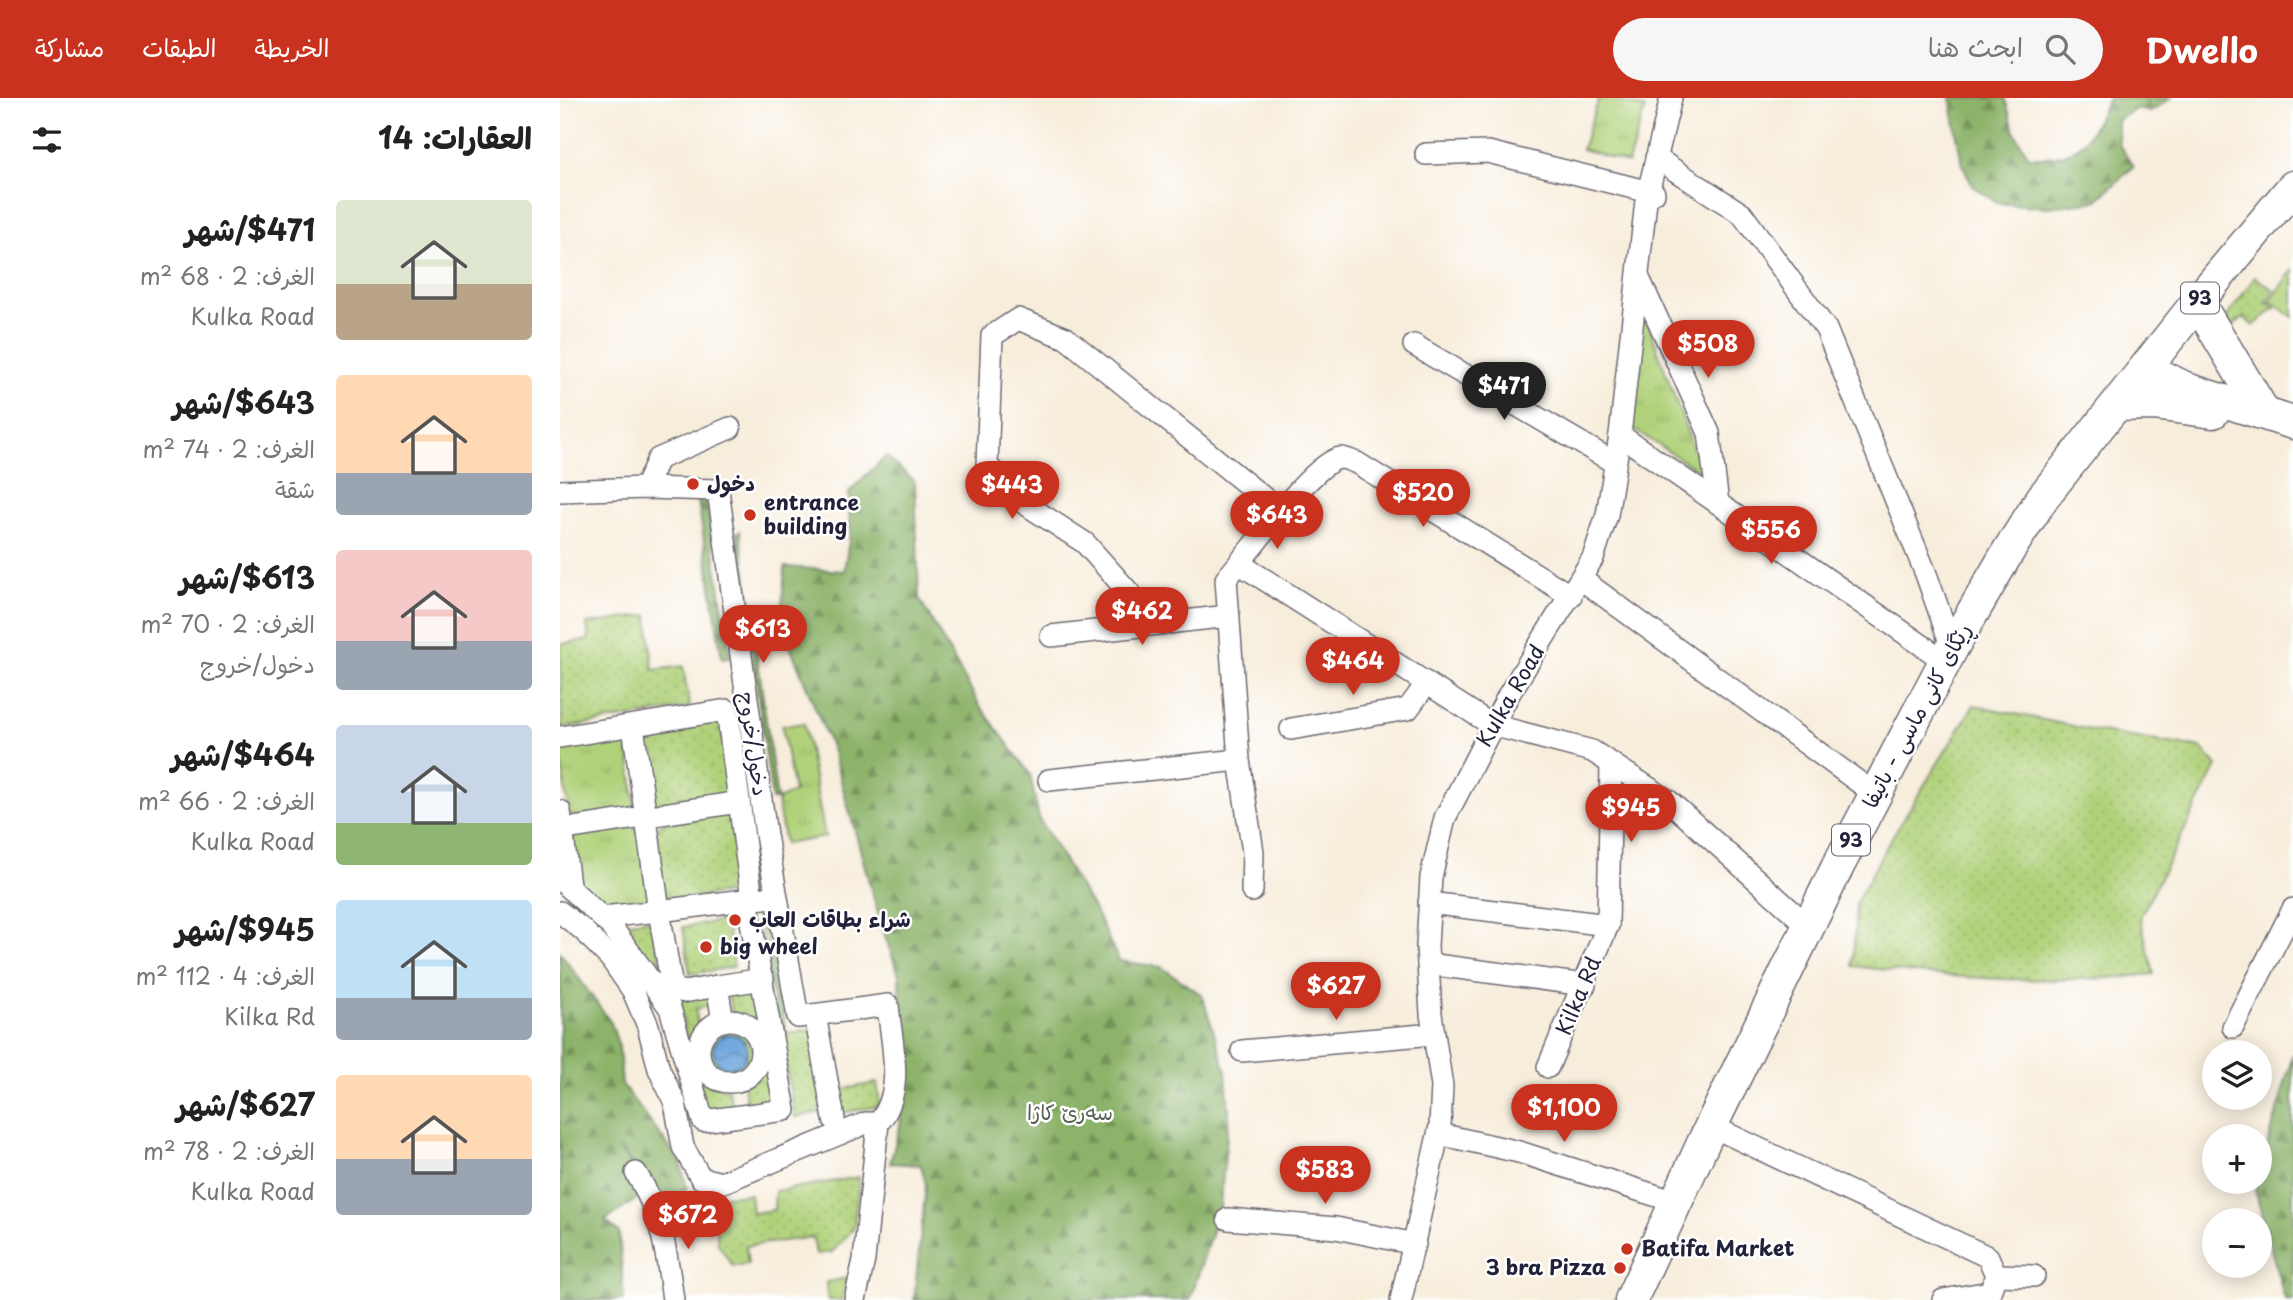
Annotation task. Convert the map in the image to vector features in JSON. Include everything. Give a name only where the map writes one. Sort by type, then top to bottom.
[{"type":"main road","name":"ڕێگای کانی ماسی - باتيفا","points":[[1631,1300],[1711,1126],[1808,926],[1949,655],[2043,497],[2197,301],[2293,187]]},
{"type":"main road","points":[[2197,301],[2273,415]]},
{"type":"main road","points":[[2152,361],[2273,415]]},
{"type":"main road","points":[[2117,405],[2154,404],[2255,418],[2273,415]]},
{"type":"street","name":"Kulka Road","points":[[1401,1300],[1439,1134],[1442,1086],[1428,964],[1431,877],[1446,817],[1492,725],[1593,558],[1607,515],[1620,435],[1638,275],[1656,158],[1671,98]]},
{"type":"street","points":[[1426,154],[1488,152],[1651,192]]},
{"type":"street","points":[[1656,158],[1742,214],[1826,329],[1926,573],[1949,655]]},
{"type":"street","points":[[1638,275],[1709,433],[1717,503]]},
{"type":"street","points":[[1157,624],[1085,543],[1018,500],[987,465],[992,336],[1018,318],[1066,338],[1280,511]]},
{"type":"street","points":[[1414,345],[1615,463]]},
{"type":"street","points":[[560,491],[645,488],[658,459],[730,428]]},
{"type":"street","points":[[1620,435],[1717,503],[1949,655]]},
{"type":"street","points":[[1252,891],[1253,852],[1239,760],[1226,579],[1280,511],[1327,463],[1342,458],[1357,463],[1576,588],[1875,794]]},
{"type":"street","name":"دخول/خروج","points":[[645,488],[718,490],[777,898]]},
{"type":"street","points":[[1240,564],[1492,725],[1592,751],[1611,763],[1669,801],[1808,926]]},
{"type":"street","points":[[1051,636],[1229,616]]},
{"type":"street","points":[[1291,729],[1408,709],[1427,683]]},
{"type":"street","points":[[560,737],[727,710],[750,900],[763,979],[768,1046],[785,1110],[702,1121],[692,1058],[662,986],[659,911],[633,726]]},
{"type":"street","points":[[1049,780],[1239,760]]},
{"type":"street","name":"Kilka Rd","points":[[1548,1067],[1585,985],[1608,925],[1611,763]]},
{"type":"street","points":[[739,802],[646,816],[561,823],[565,882],[612,929],[662,986],[684,992],[763,979]]},
{"type":"street","points":[[612,929],[612,916],[777,898],[798,1017],[888,1005],[895,1082],[888,1111],[878,1123],[864,1260],[855,1300]]},
{"type":"street","points":[[1429,903],[1608,925]]},
{"type":"street","points":[[2233,1027],[2293,909]]},
{"type":"street","points":[[560,912],[583,930],[611,959],[633,991],[648,1026],[659,1069],[675,1103],[683,1147],[701,1178],[721,1183],[866,1123],[878,1123]]},
{"type":"street","points":[[1428,964],[1585,985]]},
{"type":"street","points":[[717,986],[723,1021]]},
{"type":"street","points":[[815,1015],[834,1119]]},
{"type":"street","points":[[692,1058],[706,1032],[723,1021],[734,1020],[752,1029],[768,1046]]},
{"type":"street","points":[[1242,1051],[1434,1034]]},
{"type":"street","points":[[692,1058],[713,1077],[735,1082],[751,1075],[768,1046]]},
{"type":"street","points":[[735,1082],[739,1116]]},
{"type":"street","points":[[1711,1126],[1988,1257],[1996,1275],[1990,1292],[1943,1300]]},
{"type":"street","points":[[1439,1134],[1519,1152],[1676,1202]]},
{"type":"street","points":[[636,1173],[657,1212],[667,1245],[673,1300]]},
{"type":"street","points":[[1228,1219],[1336,1228],[1415,1244]]},
{"type":"street","points":[[1996,1275],[2034,1276]]},
{"type":"green space","points":[[1599,98],[1609,98],[1645,109],[1628,163],[1582,149]]},
{"type":"green space","points":[[1950,98],[2005,98],[2015,133],[2029,157],[2047,157],[2061,155],[2081,145],[2109,98],[2171,98],[2151,112],[2136,109],[2117,120],[2119,145],[2134,166],[2096,201],[2049,207],[1997,203],[1972,185],[1962,163]]},
{"type":"green space","points":[[2293,269],[2293,317],[2270,301]]},
{"type":"green space","points":[[2255,277],[2274,290],[2266,302],[2275,308],[2253,326],[2244,317],[2232,326],[2226,318]]},
{"type":"green space","points":[[1641,304],[1702,473],[1629,426]]},
{"type":"green space","name":"سەرێ کاژا","points":[[886,456],[915,482],[919,598],[980,706],[1030,774],[1039,819],[1097,915],[1119,961],[1161,967],[1202,995],[1226,1070],[1229,1114],[1220,1206],[1190,1300],[914,1300],[926,1185],[921,1165],[890,1163],[900,1126],[903,1087],[899,975],[882,928],[832,749],[781,624],[785,567],[844,571],[850,535],[849,492]]},
{"type":"green space","points":[[706,499],[730,658],[722,659],[698,501]]},
{"type":"green space","points":[[740,531],[777,800],[772,800],[736,533]]},
{"type":"green space","points":[[648,615],[653,670],[683,666],[690,707],[562,728],[560,644],[589,640],[587,624]]},
{"type":"green space","points":[[1974,705],[2100,732],[2201,748],[2217,766],[2140,917],[2154,974],[2041,980],[1929,974],[1853,966],[1856,903],[1889,842]]},
{"type":"green space","points":[[714,719],[721,726],[730,792],[722,798],[659,806],[651,802],[641,741],[648,731]]},
{"type":"green space","points":[[804,723],[825,837],[785,844],[777,800],[794,792],[782,726]]},
{"type":"green space","points":[[621,735],[628,741],[635,805],[631,810],[575,817],[568,813],[560,748],[564,744]]},
{"type":"green space","points":[[727,812],[734,820],[743,885],[736,892],[672,900],[664,895],[654,834],[661,824]]},
{"type":"green space","points":[[633,826],[639,832],[650,901],[645,907],[602,909],[576,884],[571,841],[575,834]]},
{"type":"green space","points":[[763,910],[787,1034],[780,1035],[756,911]]},
{"type":"green space","points":[[652,919],[663,970],[659,975],[633,939],[621,930],[622,923]]},
{"type":"green space","points":[[726,920],[734,967],[690,974],[683,927]]},
{"type":"green space","points":[[560,952],[611,1023],[619,1047],[622,1085],[680,1161],[687,1188],[669,1201],[649,1185],[620,1149],[648,1191],[605,1221],[619,1232],[624,1300],[560,1300]]},
{"type":"green space","points":[[756,985],[760,1030],[754,1024],[733,1014],[726,991]]},
{"type":"green space","points":[[712,994],[717,1018],[712,1020],[708,1006],[695,1009],[698,1023],[706,1021],[693,1051],[689,1052],[679,999]]},
{"type":"green space","points":[[730,1027],[747,1034],[754,1051],[747,1068],[730,1075],[713,1068],[706,1051],[713,1034]]},
{"type":"green space","points":[[812,1029],[827,1111],[795,1117],[780,1035]]},
{"type":"green space","points":[[2293,1054],[2293,1300],[2285,1300],[2272,1252],[2272,1208],[2260,1208],[2256,1194],[2272,1194],[2272,1129]]},
{"type":"green space","points":[[768,1056],[778,1100],[747,1108],[744,1085],[757,1077]]},
{"type":"green space","points":[[696,1064],[709,1083],[728,1089],[734,1112],[707,1115]]},
{"type":"green space","points":[[877,1083],[880,1106],[836,1114],[832,1091]]},
{"type":"green space","points":[[859,1177],[854,1228],[832,1252],[816,1254],[813,1237],[746,1246],[748,1264],[733,1266],[718,1244],[711,1197],[750,1194],[752,1213],[774,1210],[775,1191]]},
{"type":"green space","points":[[847,1278],[843,1300],[828,1300],[826,1282]]},
{"type":"water","points":[[730,1034],[742,1039],[747,1051],[742,1063],[730,1068],[718,1063],[713,1051],[718,1039]]},
{"type":"place","name":"دخول","points":[[693,484]]},
{"type":"place","name":"entrance building","points":[[750,515]]},
{"type":"place","name":"شراء بطاقات العاب","points":[[735,920]]},
{"type":"place","name":"big wheel","points":[[706,947]]},
{"type":"place","name":"Batifa Market","points":[[1627,1249]]},
{"type":"place","name":"3 bra Pizza","points":[[1620,1268]]}]
